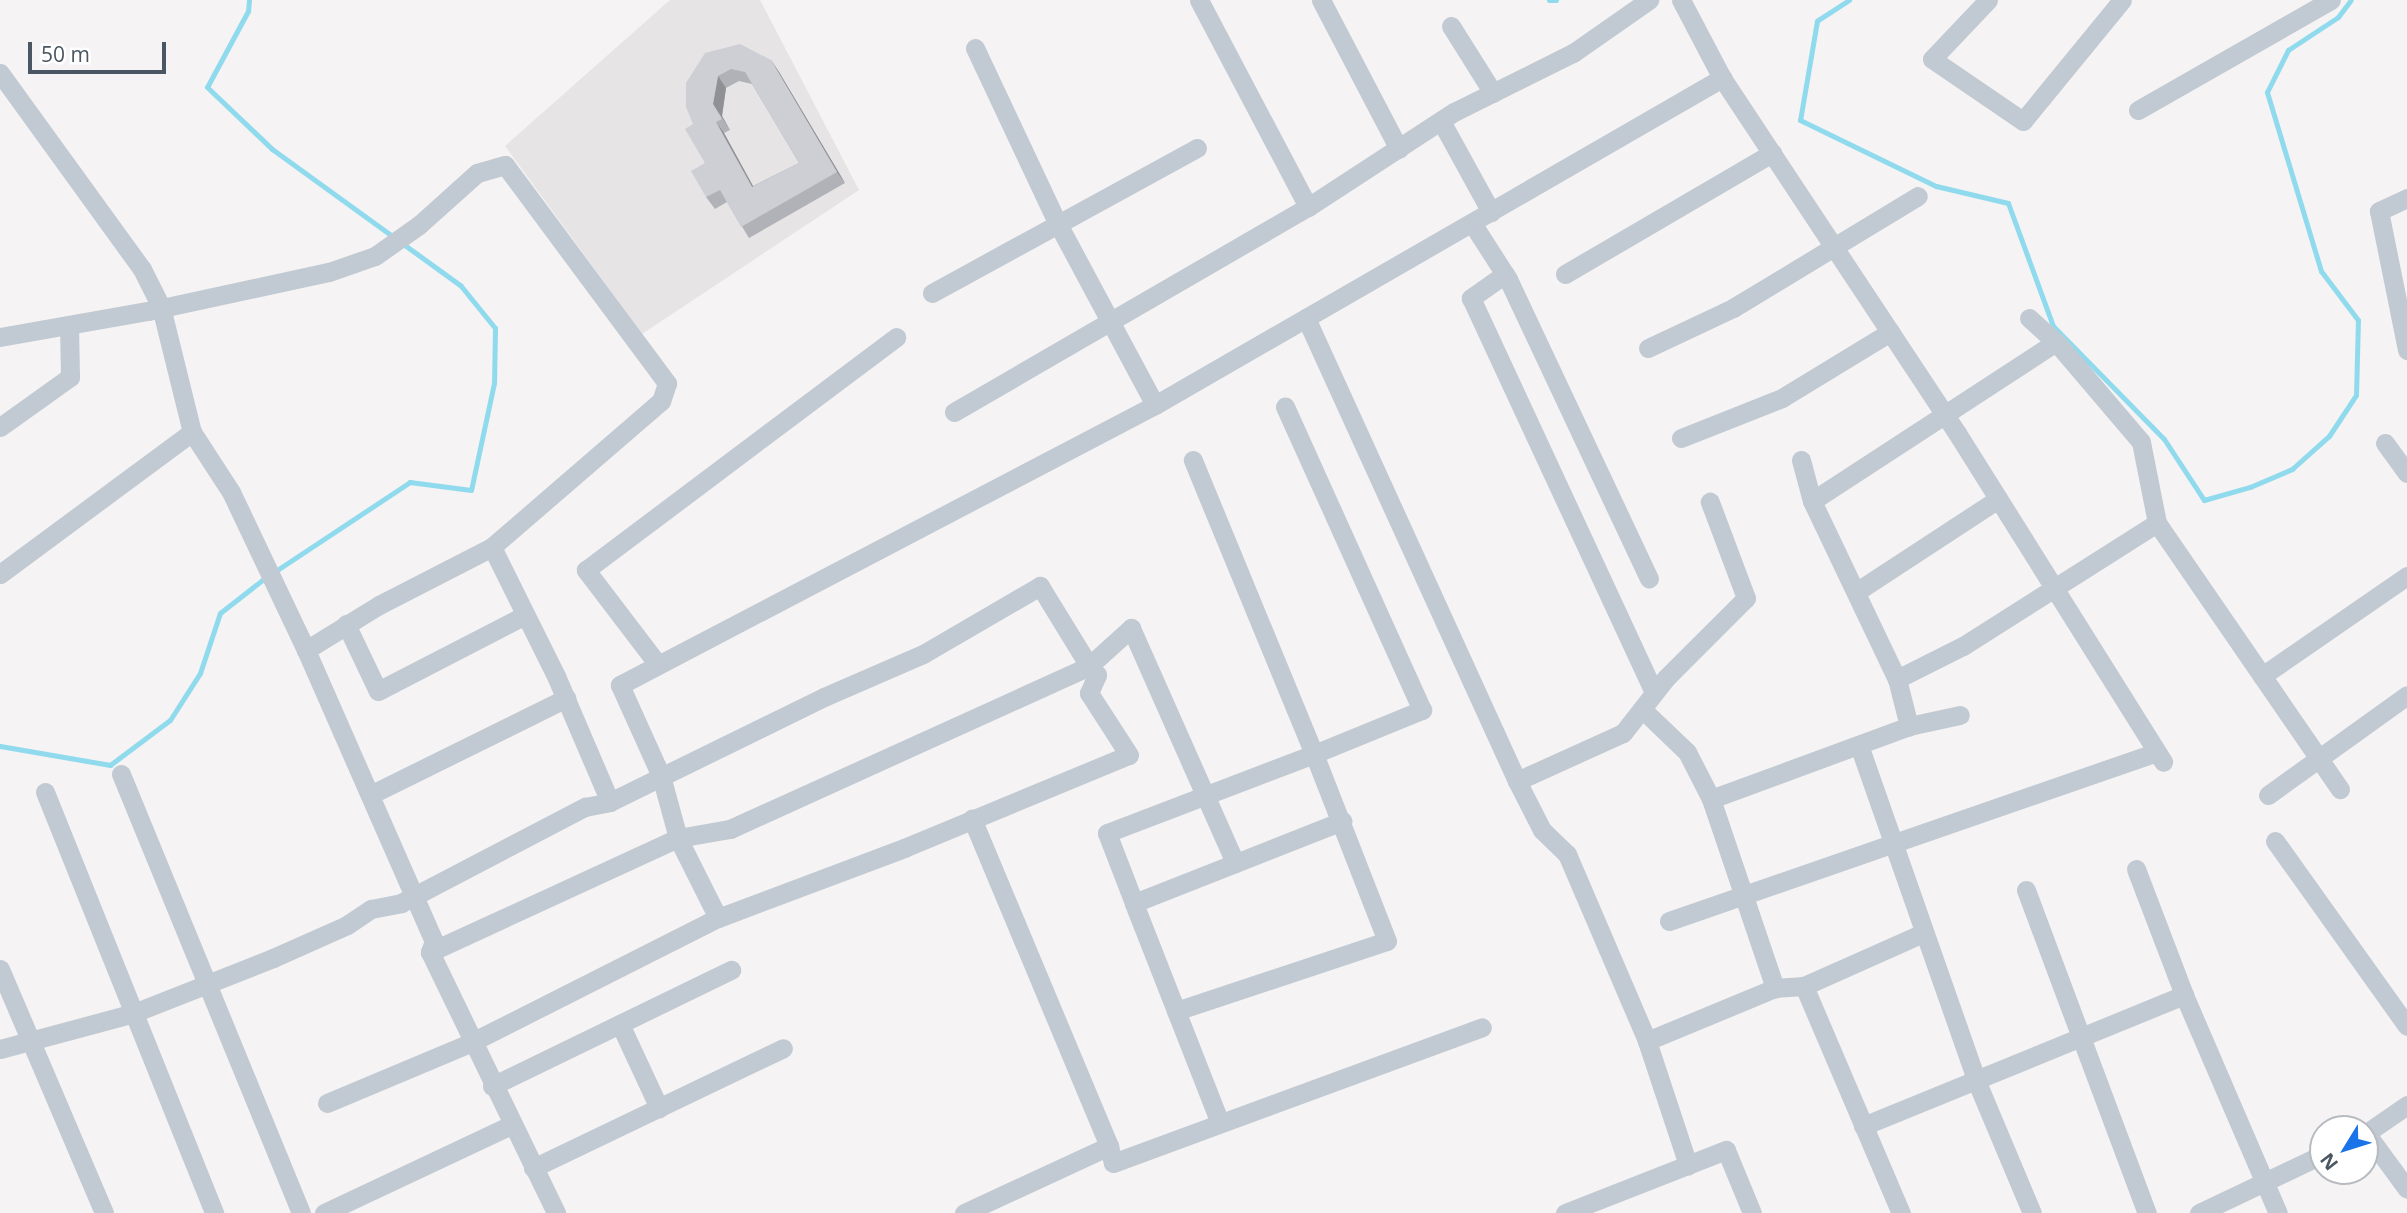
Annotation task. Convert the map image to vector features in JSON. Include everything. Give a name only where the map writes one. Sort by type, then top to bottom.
[{"type":"street","points":[[1199,0],[1308,206]]},
{"type":"street","points":[[1321,0],[1399,149]]},
{"type":"street","points":[[954,412],[1308,206],[1441,121],[1573,53],[1649,0]]},
{"type":"street","points":[[1669,921],[1892,842],[2160,757],[1946,417],[1722,78],[1681,0]]},
{"type":"street","points":[[1987,0],[1932,59],[2023,121],[2122,0]]},
{"type":"street","points":[[2137,110],[2331,0]]},
{"type":"street","points":[[1451,26],[1493,93]]},
{"type":"street","points":[[975,48],[1058,224],[1155,405]]},
{"type":"street","points":[[0,73],[142,270],[161,307],[192,432],[231,492],[277,597],[306,650],[434,941],[430,953],[492,1086],[556,1213]]},
{"type":"street","points":[[718,918],[678,838],[662,776],[620,685],[656,662],[750,619],[1155,405],[1722,78]]},
{"type":"street","points":[[1441,121],[1491,212]]},
{"type":"street","points":[[932,293],[1197,148]]},
{"type":"street","points":[[1565,274],[1772,153]]},
{"type":"street","points":[[0,337],[329,272],[375,256],[419,225],[477,173],[505,165],[667,383],[662,401],[492,547],[346,624],[306,650]]},
{"type":"street","points":[[1648,348],[1733,308],[1918,195]]},
{"type":"street","points":[[2407,198],[2379,211],[2407,350]]},
{"type":"street","points":[[1472,222],[1505,274],[1649,579]]},
{"type":"street","points":[[1505,274],[1471,298],[1654,692]]},
{"type":"street","points":[[1306,318],[1517,781],[1542,830],[1567,854],[1647,1041],[1688,1165]]},
{"type":"street","points":[[2029,318],[2056,342],[2141,442],[2157,523],[2340,789]]},
{"type":"street","points":[[0,427],[70,377],[69,325]]},
{"type":"street","points":[[1681,438],[1782,398],[1890,332]]},
{"type":"street","points":[[656,662],[586,570],[896,337]]},
{"type":"street","points":[[1812,501],[1946,417],[2056,342]]},
{"type":"street","points":[[1220,1124],[1107,833],[1422,710],[1285,406]]},
{"type":"street","points":[[0,574],[192,432]]},
{"type":"street","points":[[2385,443],[2407,472]]},
{"type":"street","points":[[1176,1011],[1387,941],[1342,821],[1193,460]]},
{"type":"street","points":[[1801,460],[1812,501],[1897,679],[1909,726]]},
{"type":"street","points":[[1856,592],[1998,499]]},
{"type":"street","points":[[1517,781],[1623,733],[1654,692],[1746,598],[1710,502]]},
{"type":"street","points":[[1897,679],[1963,646],[2157,523]]},
{"type":"street","points":[[492,547],[566,698],[610,802]]},
{"type":"street","points":[[2262,676],[2407,576]]},
{"type":"street","points":[[0,1049],[27,1039],[131,1014],[347,925],[371,909],[401,903],[413,893],[585,807],[610,802],[923,654],[1040,586],[1097,675],[1089,693],[1129,755],[718,918],[471,1042],[327,1103]]},
{"type":"street","points":[[346,624],[378,691],[525,615]]},
{"type":"street","points":[[430,953],[678,838],[730,829],[1089,666],[1131,628],[1235,863]]},
{"type":"street","points":[[2268,795],[2407,695]]},
{"type":"street","points":[[370,795],[566,698]]},
{"type":"street","points":[[1642,709],[1688,752],[1711,799],[1775,988]]},
{"type":"street","points":[[1711,799],[1860,748],[1909,726],[1960,715]]},
{"type":"street","points":[[1860,748],[1976,1080],[2032,1213]]},
{"type":"street","points":[[121,774],[209,982],[301,1213]]},
{"type":"street","points":[[45,792],[131,1014],[214,1213]]},
{"type":"street","points":[[972,819],[1109,1146],[1113,1163],[1482,1027]]},
{"type":"street","points":[[1134,903],[1342,821]]},
{"type":"street","points":[[2275,841],[2407,1026]]},
{"type":"street","points":[[2136,869],[2184,995],[2278,1213]]},
{"type":"street","points":[[2026,890],[2147,1213]]},
{"type":"street","points":[[1647,1041],[1775,988],[1804,986],[1923,933]]},
{"type":"street","points":[[0,969],[27,1039],[104,1213]]},
{"type":"street","points":[[492,1086],[731,971]]},
{"type":"street","points":[[1804,986],[1902,1213]]},
{"type":"street","points":[[1863,1126],[2184,995]]},
{"type":"street","points":[[620,1024],[659,1108]]},
{"type":"street","points":[[533,1168],[783,1048]]},
{"type":"street","points":[[2379,1124],[2407,1105]]},
{"type":"street","points":[[324,1213],[511,1125]]},
{"type":"street","points":[[964,1213],[1109,1146]]},
{"type":"street","points":[[1565,1213],[1726,1150],[1752,1213]]},
{"type":"street","points":[[2379,1152],[2407,1189]]},
{"type":"street","points":[[2199,1213],[2309,1161]]},
{"type":"shaded area","points":[[670,0],[760,0],[859,190],[642,334],[505,146]]},
{"type":"building","points":[[740,44],[771,60],[837,172],[741,227],[720,190],[706,197],[691,171],[705,163],[685,129],[693,124],[686,107],[686,83],[705,53]],"holes":[[[731,69],[745,72],[799,163],[752,187],[716,122],[722,119],[713,104],[718,76]]]},
{"type":"waterway","points":[[249,0],[248,11],[207,87],[272,149],[461,286],[495,328],[494,383],[471,490],[410,482],[274,572]]},
{"type":"waterway","points":[[1549,0],[1556,0]]},
{"type":"waterway","points":[[1849,0],[1817,21],[1800,120],[1936,186],[2008,203],[2053,326],[2164,439],[2204,500],[2250,487],[2292,469],[2329,436],[2356,395],[2358,320],[2321,271],[2267,92],[2288,50],[2338,17],[2351,0]]},
{"type":"waterway","points":[[0,746],[110,765],[170,720],[200,673],[220,613],[266,577]]}]
